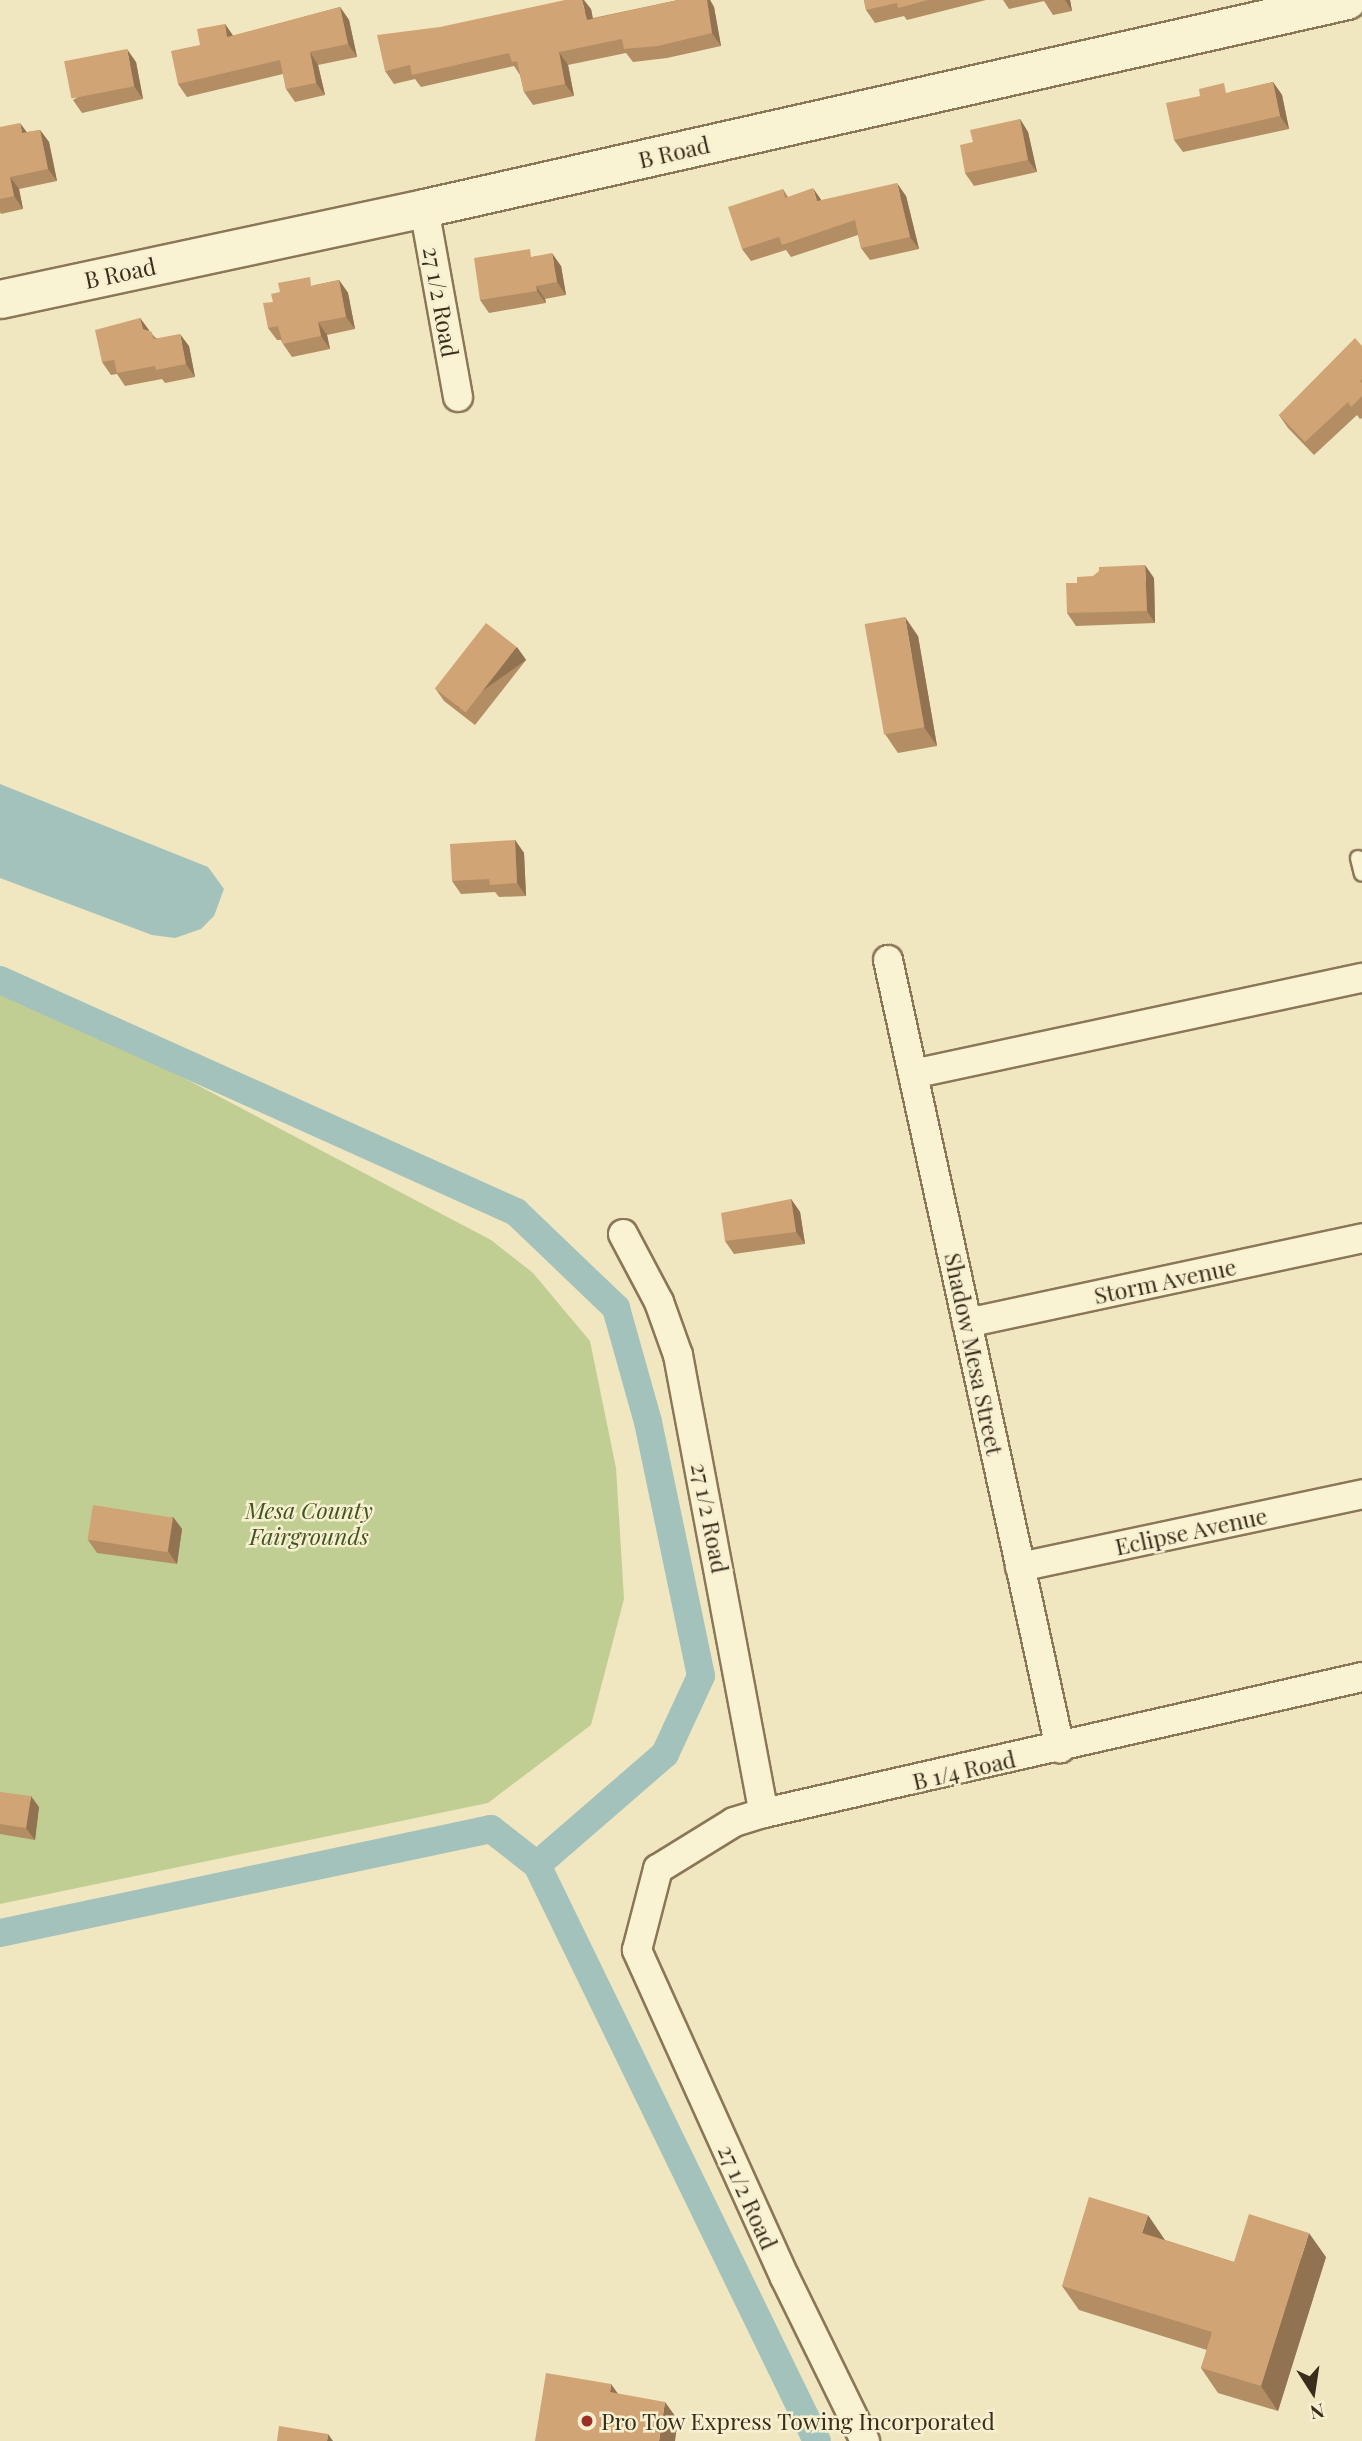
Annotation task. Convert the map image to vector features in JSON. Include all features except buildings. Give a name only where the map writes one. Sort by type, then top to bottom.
[{"type":"street","name":"B Road","points":[[0,299],[424,208],[1347,0]]},
{"type":"street","name":"27 1/2 Road","points":[[424,208],[458,397]]},
{"type":"street","name":"Shadow Mesa Street","points":[[888,960],[1059,1748]]},
{"type":"street","points":[[913,1074],[1362,978]]},
{"type":"street","name":"27 1/2 Road","points":[[623,1234],[659,1302],[678,1355],[764,1813]]},
{"type":"street","name":"Storm Avenue","points":[[967,1323],[1362,1238]]},
{"type":"street","name":"Eclipse Avenue","points":[[1020,1567],[1362,1494]]},
{"type":"street","name":"B 1/4 Road","points":[[637,1950],[658,1869],[734,1822],[1362,1676]]},
{"type":"street","name":"27 1/2 Road","points":[[637,1950],[785,2278],[865,2441]]},
{"type":"lane","points":[[1358,858],[1362,874]]},
{"type":"green space","name":"Mesa County Fairgrounds","points":[[0,981],[491,1240],[533,1273],[590,1341],[616,1468],[624,1599],[591,1725],[488,1803],[0,1904]]},
{"type":"water","points":[[0,784],[208,867],[224,889],[214,916],[201,929],[175,938],[152,935],[0,878]]},
{"type":"waterway","points":[[0,980],[516,1212],[616,1308],[648,1422],[701,1676],[665,1754],[537,1865]]},
{"type":"waterway","points":[[0,1933],[491,1829],[537,1865],[817,2441]]},
{"type":"place","name":"Pro Tow Express Towing Incorporated","points":[[587,2421]]}]
